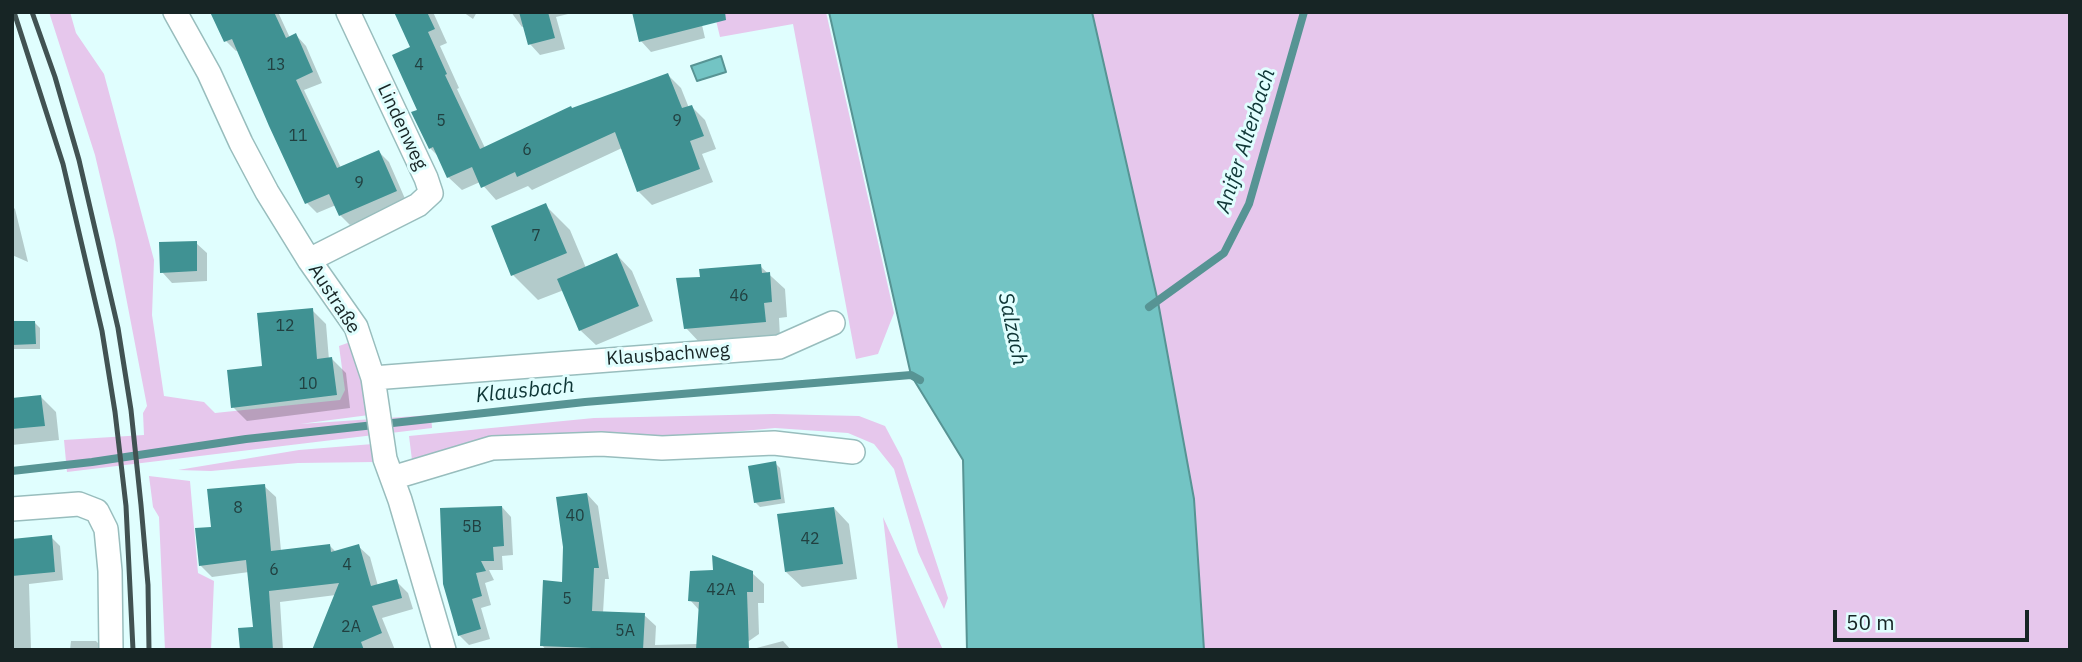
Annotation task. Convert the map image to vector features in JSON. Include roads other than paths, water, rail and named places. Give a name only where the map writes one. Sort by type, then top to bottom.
[{"type":"street","name":"Austraße","points":[[176,12],[267,192],[309,260],[356,327],[374,383],[388,468],[444,650]]},
{"type":"street","name":"Lindenweg","points":[[309,260],[418,205],[430,193],[426,178],[348,12]]},
{"type":"street","name":"Klausbachweg","points":[[374,383],[779,347],[833,323]]},
{"type":"street","points":[[388,468],[492,448],[601,444],[662,448],[774,443],[853,452]]},
{"type":"street","points":[[12,509],[79,504],[97,510],[106,529],[110,571],[111,650]]},
{"type":"water","name":"Salzach","points":[[829,12],[1092,12],[1158,302],[1194,499],[1204,650],[967,650],[963,460],[911,375]]},
{"type":"water","points":[[721,56],[726,72],[697,81],[691,66]]},
{"type":"waterway","name":"Anifer Alterbach","points":[[1149,307],[1224,253],[1249,204],[1304,12]]},
{"type":"waterway","name":"Klausbach","points":[[12,471],[246,439],[585,402],[911,375],[920,380]]},
{"type":"railway","points":[[14,12],[63,164],[102,331],[126,506],[133,650]]},
{"type":"railway","points":[[32,12],[55,77],[79,160],[118,328],[131,410],[141,505],[148,585],[149,650]]}]
